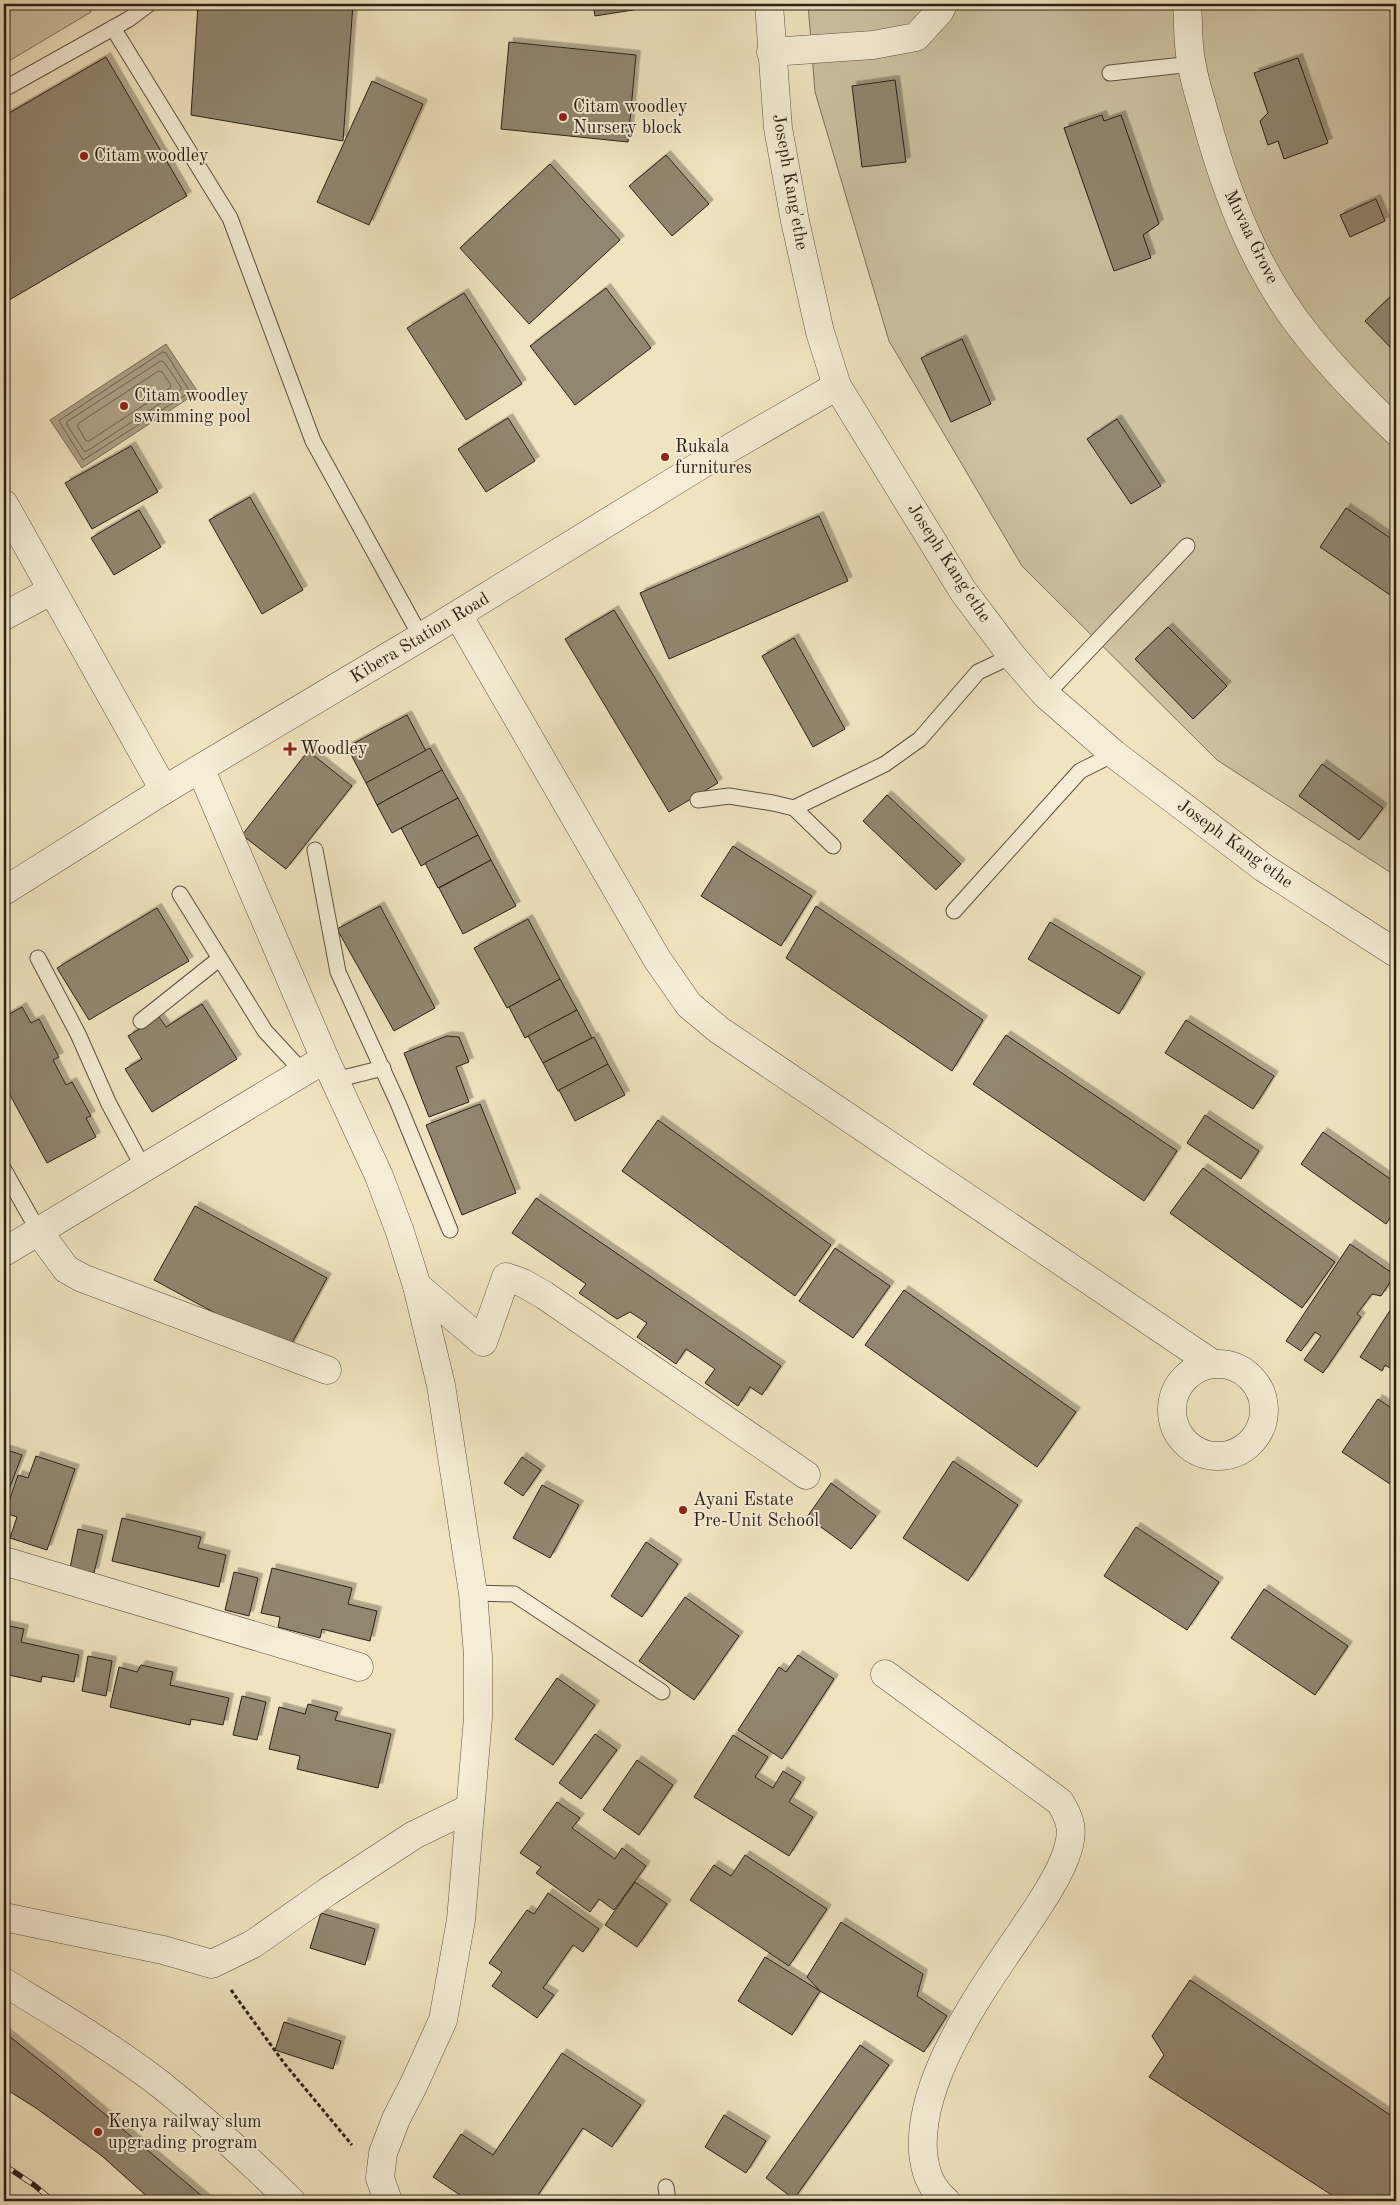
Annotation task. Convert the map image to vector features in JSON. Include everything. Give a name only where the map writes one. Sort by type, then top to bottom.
[{"type":"street","name":"Joseph Kang'ethe","points":[[769,4],[778,128],[795,221],[820,332],[836,386],[963,591],[1012,656],[1046,695],[1114,754],[1264,868],[1396,953]]},
{"type":"street","points":[[771,52],[873,45],[916,37],[939,12],[943,4]]},
{"type":"street","name":"Muvaa Grove","points":[[1187,4],[1189,47],[1192,64],[1211,139],[1229,196],[1248,241],[1273,286],[1305,333],[1349,385],[1396,430]]},
{"type":"street","name":"Kibera Station Road","points":[[4,891],[164,790],[201,770],[422,638],[704,463],[836,386]]},
{"type":"street","points":[[4,504],[164,790]]},
{"type":"street","points":[[4,616],[51,591]]},
{"type":"street","points":[[458,615],[657,959],[689,1005],[719,1030],[1213,1364]]},
{"type":"street","points":[[201,770],[321,1070],[379,1176],[400,1232],[417,1286],[441,1385],[473,1593],[478,1656],[478,1718],[461,1920],[442,2020],[414,2084],[396,2119],[383,2153],[384,2190]]},
{"type":"street","points":[[4,1252],[144,1168],[321,1070]]},
{"type":"street","points":[[39,1232],[66,1269],[82,1278],[327,1370]]},
{"type":"street","points":[[417,1286],[484,1342],[506,1278],[523,1283],[544,1295],[806,1475]]},
{"type":"street","points":[[4,1561],[360,1667]]},
{"type":"street","points":[[885,1674],[1060,1802],[1070,1818],[1071,1832],[1067,1852],[1041,1903],[989,1980],[958,2034],[931,2090],[922,2136],[925,2172],[941,2197],[946,2201]]},
{"type":"street","points":[[4,1917],[163,1950],[212,1964],[253,1944],[326,1892],[414,1835],[470,1808]]},
{"type":"street","points":[[4,1982],[70,2022],[159,2084],[254,2165],[291,2201]]},
{"type":"lane","points":[[4,89],[129,19],[149,4]]},
{"type":"lane","points":[[113,28],[230,218],[313,441],[422,638]]},
{"type":"lane","points":[[1110,73],[1192,64]]},
{"type":"lane","points":[[1046,695],[1187,546]]},
{"type":"lane","points":[[794,808],[884,764],[920,739],[978,672],[1012,656]]},
{"type":"lane","points":[[954,911],[1080,770],[1114,754]]},
{"type":"lane","points":[[698,800],[728,796],[794,808],[833,846]]},
{"type":"lane","points":[[315,850],[338,972],[383,1068],[450,1230]]},
{"type":"lane","points":[[180,894],[265,1031],[321,1070],[383,1068]]},
{"type":"lane","points":[[38,958],[78,1034],[109,1104],[144,1168]]},
{"type":"lane","points":[[141,1021],[219,959]]},
{"type":"lane","points":[[4,1170],[39,1232]]},
{"type":"lane","points":[[473,1593],[514,1594],[662,1692]]},
{"type":"path","points":[[212,1964],[284,2063],[384,2190]]},
{"type":"shaded area","points":[[4,4],[86,4],[91,12],[4,64]]},
{"type":"shaded area","points":[[808,4],[1396,4],[1396,876],[1217,760],[1022,566],[889,341],[815,92]]},
{"type":"water","name":"Citam woodley swimming pool","points":[[166,344],[198,392],[82,468],[50,420]]},
{"type":"building","points":[[198,4],[353,4],[343,141],[191,115]]},
{"type":"building","points":[[593,4],[671,4],[595,16]]},
{"type":"building","points":[[509,42],[636,55],[628,142],[501,129]]},
{"type":"building","name":"Citam woodley","points":[[106,57],[187,196],[4,303],[4,116]]},
{"type":"building","points":[[1298,58],[1328,143],[1284,159],[1278,141],[1268,145],[1260,121],[1268,113],[1254,73]]},
{"type":"building","points":[[895,80],[906,162],[862,167],[852,86]]},
{"type":"building","points":[[372,81],[423,104],[369,225],[317,202]]},
{"type":"building","points":[[1102,115],[1104,121],[1121,115],[1159,224],[1143,235],[1151,258],[1114,271],[1064,128]]},
{"type":"building","points":[[666,155],[709,204],[672,236],[629,186]]},
{"type":"building","points":[[550,164],[620,240],[529,324],[460,248]]},
{"type":"building","points":[[1376,199],[1385,221],[1350,237],[1340,215]]},
{"type":"building","points":[[606,288],[651,348],[575,405],[530,346]]},
{"type":"building","points":[[1396,291],[1396,353],[1365,321]]},
{"type":"building","points":[[464,293],[522,384],[466,420],[407,328]]},
{"type":"building","points":[[962,339],[991,404],[951,422],[921,358]]},
{"type":"building","points":[[508,418],[535,461],[486,492],[458,449]]},
{"type":"building","points":[[1117,419],[1161,486],[1131,504],[1087,439]]},
{"type":"building","points":[[131,446],[158,492],[92,529],[65,483]]},
{"type":"building","points":[[250,497],[303,590],[262,614],[209,520]]},
{"type":"building","points":[[1346,508],[1396,542],[1396,599],[1320,547]]},
{"type":"building","points":[[139,510],[161,547],[114,575],[91,538]]},
{"type":"building","points":[[819,516],[848,581],[669,659],[640,593]]},
{"type":"building","points":[[614,610],[718,783],[669,812],[565,639]]},
{"type":"building","points":[[1168,627],[1227,686],[1193,719],[1135,659]]},
{"type":"building","points":[[794,638],[845,729],[813,747],[762,656]]},
{"type":"building","points":[[407,715],[426,751],[366,783],[347,747]]},
{"type":"building","points":[[430,748],[442,770],[377,805],[366,783]]},
{"type":"building","points":[[308,751],[352,786],[286,869],[242,835]]},
{"type":"building","points":[[1322,764],[1383,808],[1359,840],[1299,796]]},
{"type":"building","points":[[442,770],[458,798],[392,833],[377,805]]},
{"type":"building","points":[[887,795],[961,864],[936,890],[863,821]]},
{"type":"building","points":[[458,798],[478,835],[421,866],[401,828]]},
{"type":"building","points":[[478,835],[491,860],[438,888],[425,863]]},
{"type":"building","points":[[733,846],[812,896],[781,946],[701,896]]},
{"type":"building","points":[[491,860],[516,906],[463,934],[439,888]]},
{"type":"building","points":[[380,906],[435,1008],[394,1031],[337,929]]},
{"type":"building","points":[[816,906],[983,1020],[952,1071],[786,958]]},
{"type":"building","points":[[157,908],[189,961],[89,1020],[57,968]]},
{"type":"building","points":[[528,919],[560,979],[507,1008],[474,948]]},
{"type":"building","points":[[1050,922],[1141,977],[1119,1014],[1028,959]]},
{"type":"building","points":[[560,979],[577,1010],[525,1038],[509,1007]]},
{"type":"building","points":[[202,1004],[237,1059],[152,1112],[125,1069],[142,1059],[128,1036],[159,1017],[166,1027]]},
{"type":"building","points":[[22,1007],[31,1023],[39,1019],[59,1057],[53,1060],[66,1085],[72,1082],[91,1116],[86,1118],[96,1137],[47,1163],[4,1084],[4,1017]]},
{"type":"building","points":[[577,1010],[592,1038],[543,1063],[528,1036]]},
{"type":"building","points":[[1186,1020],[1274,1076],[1253,1109],[1165,1053]]},
{"type":"building","points":[[1006,1035],[1177,1151],[1144,1201],[973,1084]]},
{"type":"building","points":[[447,1036],[459,1037],[469,1062],[456,1067],[469,1102],[429,1117],[404,1053]]},
{"type":"building","points":[[594,1037],[608,1064],[558,1091],[543,1063]]},
{"type":"building","points":[[608,1064],[625,1095],[575,1121],[559,1090]]},
{"type":"building","points":[[480,1104],[516,1193],[462,1215],[426,1125]]},
{"type":"building","points":[[1205,1115],[1259,1151],[1241,1179],[1187,1143]]},
{"type":"building","points":[[658,1120],[831,1245],[795,1296],[622,1171]]},
{"type":"building","points":[[1323,1132],[1396,1183],[1396,1209],[1386,1224],[1301,1164]]},
{"type":"building","points":[[1203,1168],[1335,1262],[1302,1308],[1170,1213]]},
{"type":"building","points":[[536,1198],[781,1366],[762,1395],[750,1387],[738,1406],[705,1383],[715,1369],[686,1349],[676,1364],[637,1337],[647,1323],[630,1312],[617,1319],[579,1293],[586,1284],[512,1233]]},
{"type":"building","points":[[195,1206],[327,1278],[287,1352],[154,1280]]},
{"type":"building","points":[[1350,1244],[1395,1275],[1381,1296],[1372,1294],[1357,1314],[1361,1317],[1323,1373],[1304,1360],[1321,1336],[1315,1332],[1301,1351],[1286,1341]]},
{"type":"building","points":[[835,1248],[890,1286],[853,1338],[799,1301]]},
{"type":"building","points":[[904,1290],[1076,1412],[1037,1467],[865,1345]]},
{"type":"building","points":[[1396,1301],[1396,1372],[1385,1365],[1382,1371],[1360,1357]]},
{"type":"building","points":[[1378,1399],[1396,1411],[1396,1488],[1342,1452]]},
{"type":"building","points":[[4,1449],[22,1455],[4,1503]]},
{"type":"building","points":[[36,1456],[75,1469],[47,1550],[10,1538],[17,1517],[5,1513],[18,1475],[28,1478]]},
{"type":"building","points":[[522,1457],[541,1470],[523,1496],[504,1483]]},
{"type":"building","points":[[953,1461],[1018,1505],[968,1581],[903,1538]]},
{"type":"building","points":[[831,1483],[876,1516],[851,1549],[807,1517]]},
{"type":"building","points":[[542,1485],[579,1505],[550,1558],[513,1538]]},
{"type":"building","points":[[122,1518],[201,1537],[198,1548],[226,1555],[219,1587],[112,1561]]},
{"type":"building","points":[[1136,1527],[1219,1582],[1187,1630],[1104,1576]]},
{"type":"building","points":[[78,1529],[103,1535],[94,1573],[70,1568]]},
{"type":"building","points":[[646,1542],[678,1564],[642,1617],[611,1596]]},
{"type":"building","points":[[272,1568],[352,1588],[348,1604],[377,1611],[370,1641],[322,1629],[320,1638],[278,1627],[280,1617],[261,1613]]},
{"type":"building","points":[[234,1572],[258,1578],[249,1616],[225,1610]]},
{"type":"building","points":[[1264,1589],[1348,1646],[1315,1695],[1231,1638]]},
{"type":"building","points":[[685,1597],[739,1636],[694,1700],[639,1661]]},
{"type":"building","points":[[4,1625],[24,1629],[21,1642],[79,1655],[74,1682],[42,1676],[41,1682],[4,1674]]},
{"type":"building","points":[[798,1655],[834,1679],[782,1759],[738,1730],[779,1667],[786,1672]]},
{"type":"building","points":[[88,1656],[112,1661],[106,1696],[82,1691]]},
{"type":"building","points":[[141,1665],[173,1672],[170,1685],[229,1698],[223,1725],[191,1719],[190,1725],[110,1707],[119,1667],[137,1672]]},
{"type":"building","points":[[557,1678],[595,1705],[553,1765],[515,1739]]},
{"type":"building","points":[[242,1696],[266,1702],[257,1740],[233,1735]]},
{"type":"building","points":[[308,1704],[338,1712],[335,1720],[391,1734],[378,1788],[297,1769],[300,1756],[269,1749],[279,1707],[305,1714]]},
{"type":"building","points":[[595,1734],[617,1750],[581,1799],[559,1783]]},
{"type":"building","points":[[733,1735],[768,1757],[755,1777],[773,1788],[783,1771],[801,1782],[789,1802],[813,1817],[789,1856],[694,1797]]},
{"type":"building","points":[[637,1760],[673,1785],[639,1835],[603,1810]]},
{"type":"building","points":[[557,1802],[580,1818],[572,1828],[615,1859],[622,1848],[646,1866],[614,1910],[599,1899],[590,1912],[536,1873],[541,1867],[520,1853]]},
{"type":"building","points":[[745,1855],[827,1909],[789,1966],[690,1900],[714,1865],[731,1876]]},
{"type":"building","points":[[635,1882],[667,1904],[637,1947],[605,1925]]},
{"type":"building","points":[[548,1893],[599,1929],[583,1952],[573,1945],[543,1988],[554,1995],[537,2018],[492,1986],[502,1972],[489,1963],[527,1910],[534,1914]]},
{"type":"building","points":[[321,1913],[375,1929],[365,1965],[310,1948]]},
{"type":"building","points":[[841,1922],[923,1974],[917,1996],[947,2016],[924,2052],[820,1991],[807,1977]]},
{"type":"building","points":[[765,1957],[820,1991],[792,2035],[738,2001]]},
{"type":"building","points":[[1190,1980],[1396,2119],[1396,2201],[1341,2201],[1149,2077],[1164,2055],[1152,2036]]},
{"type":"building","points":[[284,2022],[341,2041],[333,2069],[275,2050]]},
{"type":"building","name":"Kenya railway slum upgrading program","points":[[4,2032],[208,2201],[152,2201],[102,2156],[36,2108],[4,2088]]},
{"type":"building","points":[[860,2045],[889,2065],[794,2199],[766,2178]]},
{"type":"building","points":[[562,2053],[641,2105],[612,2147],[583,2128],[534,2201],[469,2201],[433,2177],[461,2134],[493,2155]]},
{"type":"building","points":[[724,2115],[766,2141],[746,2173],[705,2147]]},
{"type":"railway","points":[[4,2165],[34,2185],[53,2201]]},
{"type":"place","name":"Citam woodley Nursery block","points":[[563,117]]},
{"type":"place","name":"Citam woodley","points":[[84,156]]},
{"type":"place","name":"Citam woodley swimming pool","points":[[124,406]]},
{"type":"place","name":"Rukala furnitures","points":[[665,457]]},
{"type":"place","name":"Woodley","points":[[290,749]]},
{"type":"place","name":"Ayani Estate Pre-Unit School","points":[[683,1510]]},
{"type":"place","name":"Kenya railway slum upgrading program","points":[[98,2132]]}]
